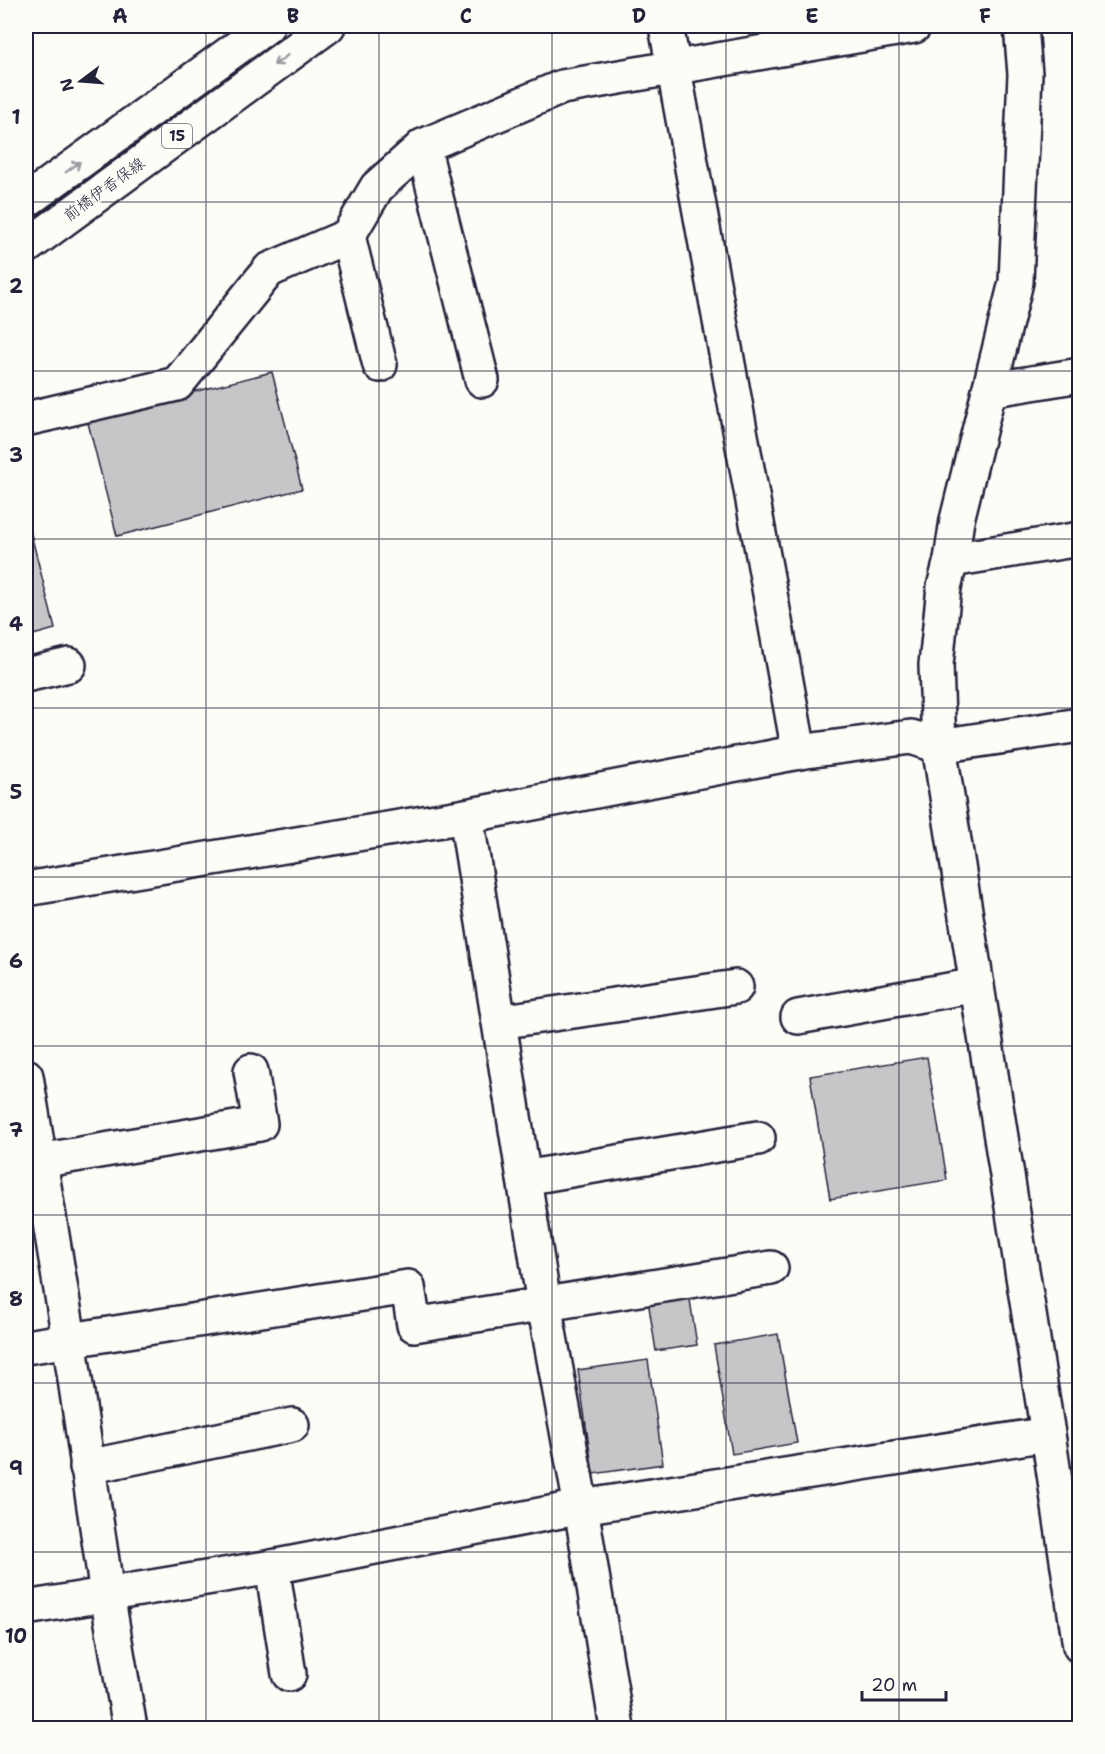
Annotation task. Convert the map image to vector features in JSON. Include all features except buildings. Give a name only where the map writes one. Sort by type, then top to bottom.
[{"type":"street","name":"15","points":[[26,201],[267,26]]},
{"type":"street","name":"前橋伊香保線","points":[[26,247],[328,26]]},
{"type":"street","points":[[666,26],[799,752]]},
{"type":"street","points":[[26,419],[177,384],[269,270],[348,236],[377,187],[423,146],[562,87],[914,26]]},
{"type":"street","points":[[1021,26],[1025,74],[1016,282],[957,520],[944,587],[936,665],[939,746],[1080,1646]]},
{"type":"street","points":[[423,146],[482,380]]},
{"type":"street","points":[[348,236],[380,365]]},
{"type":"street","points":[[989,390],[1080,375]]},
{"type":"street","points":[[951,560],[1080,539]]},
{"type":"street","points":[[26,675],[69,665]]},
{"type":"street","points":[[26,889],[466,816],[799,752],[911,737],[939,746],[1080,725]]},
{"type":"street","points":[[466,816],[544,1304],[581,1507],[617,1728]]},
{"type":"street","points":[[798,1017],[977,985]]},
{"type":"street","points":[[499,1022],[736,987]]},
{"type":"street","points":[[39,1161],[260,1124],[251,1071]]},
{"type":"street","points":[[26,1076],[39,1161],[35,1194],[69,1339],[87,1467],[130,1728]]},
{"type":"street","points":[[524,1178],[758,1138]]},
{"type":"street","points":[[26,1347],[408,1287],[414,1325],[771,1268]]},
{"type":"street","points":[[87,1467],[292,1425]]},
{"type":"street","points":[[26,1608],[272,1567],[581,1507],[1048,1434]]},
{"type":"street","points":[[272,1567],[289,1674]]}]
